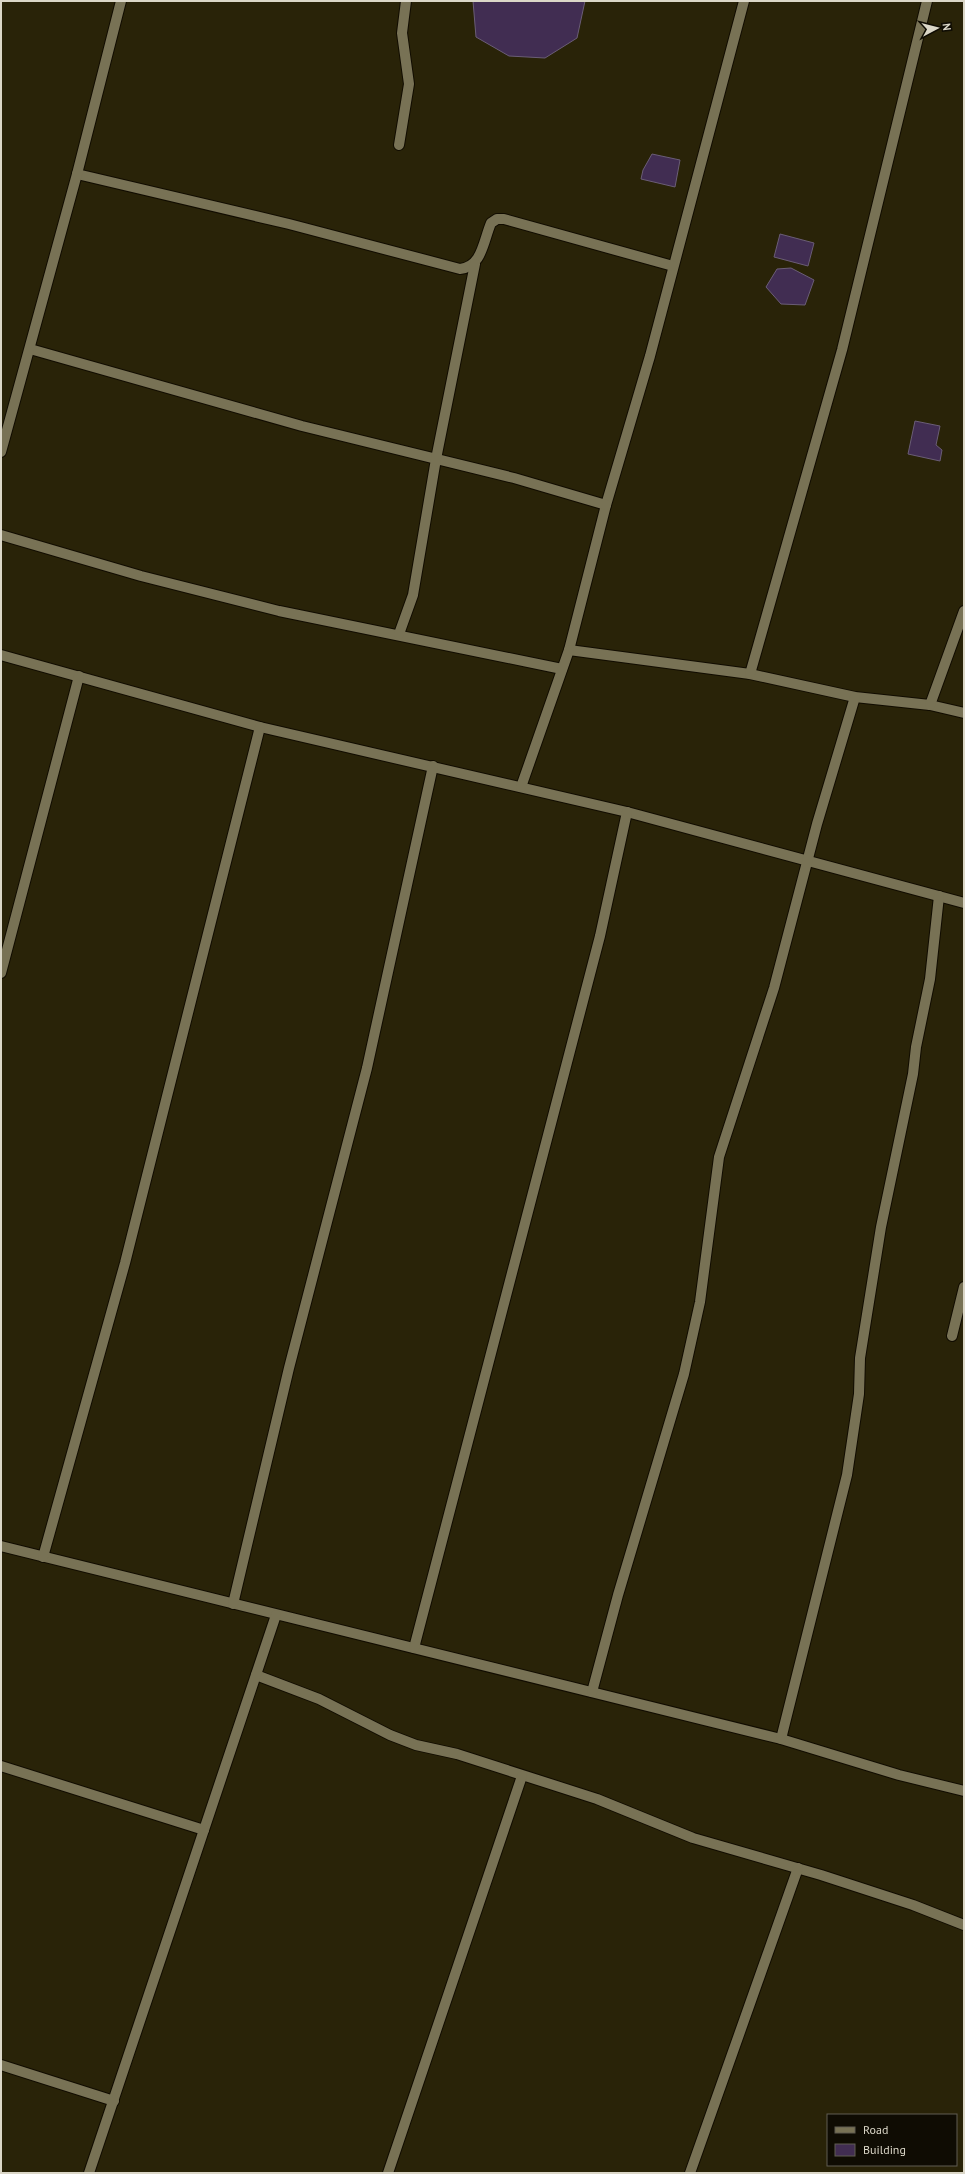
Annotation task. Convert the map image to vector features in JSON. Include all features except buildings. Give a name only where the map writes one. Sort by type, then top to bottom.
[{"type":"street","points":[[1,452],[30,349],[121,1]]},
{"type":"street","points":[[399,145],[409,84],[402,33],[406,1]]},
{"type":"street","points":[[521,787],[569,650],[606,505],[650,356],[744,1]]},
{"type":"street","points":[[750,674],[842,350],[927,1]]},
{"type":"street","points":[[76,174],[289,224],[460,270],[469,269],[475,264]]},
{"type":"street","points":[[399,634],[413,595],[436,459],[475,264],[492,223],[497,219],[504,219],[673,266]]},
{"type":"street","points":[[30,349],[302,426],[436,459],[606,505]]},
{"type":"street","points":[[1,535],[141,576],[279,611],[399,634],[562,669]]},
{"type":"street","points":[[930,704],[964,612]]},
{"type":"street","points":[[569,650],[750,674],[855,697],[930,704],[964,712]]},
{"type":"street","points":[[1,655],[260,727],[627,812],[964,902]]},
{"type":"street","points":[[1,973],[79,676]]},
{"type":"street","points":[[592,1692],[618,1595],[684,1374],[700,1302],[719,1157],[774,988],[807,861],[855,697]]},
{"type":"street","points":[[43,1557],[125,1263],[260,727]]},
{"type":"street","points":[[233,1604],[289,1368],[367,1068],[433,766]]},
{"type":"street","points":[[414,1648],[600,936],[627,812]]},
{"type":"street","points":[[781,1739],[847,1475],[859,1394],[860,1358],[881,1227],[913,1074],[916,1047],[930,979],[939,896]]},
{"type":"street","points":[[952,1336],[964,1287]]},
{"type":"street","points":[[1,1546],[781,1739],[898,1775],[963,1788]]},
{"type":"street","points":[[90,2173],[276,1615]]},
{"type":"street","points":[[256,1675],[320,1699],[390,1735],[416,1744],[457,1754],[597,1799],[693,1838],[798,1868],[913,1905],[964,1925]]},
{"type":"street","points":[[1,1766],[204,1830]]},
{"type":"street","points":[[388,2173],[522,1776]]},
{"type":"street","points":[[690,2173],[798,1868]]},
{"type":"street","points":[[1,2065],[114,2101]]}]
